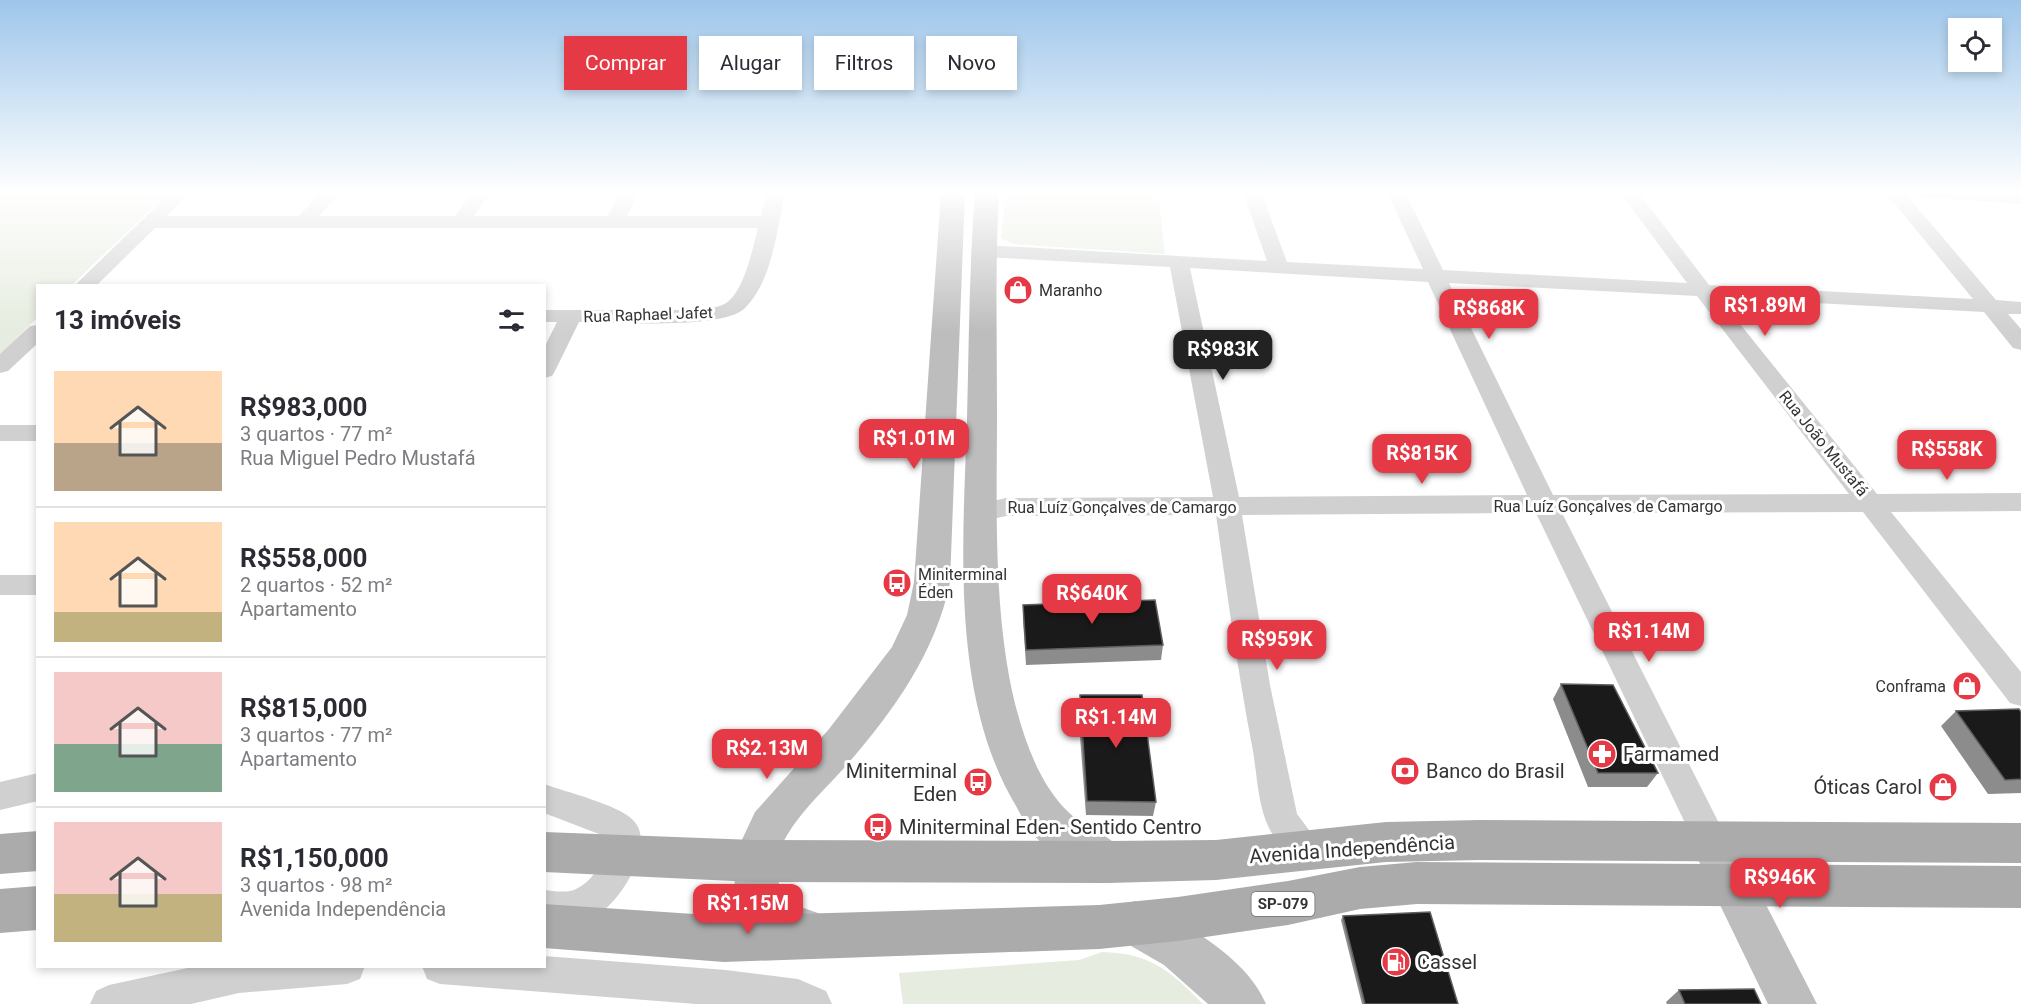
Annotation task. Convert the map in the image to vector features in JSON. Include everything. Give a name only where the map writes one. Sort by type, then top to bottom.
[{"type":"main road","points":[[754,861],[770,826],[793,796],[843,741],[907,656],[925,615],[932,582],[950,239]]},
{"type":"main road","points":[[967,239],[982,251]]},
{"type":"main road","points":[[983,239],[980,513],[988,655],[997,708],[1022,777],[1045,816],[1063,833],[1108,862]]},
{"type":"main road","points":[[934,545],[951,530],[980,513]]},
{"type":"main road","points":[[1711,841],[1793,1004]]},
{"type":"main road","name":"Avenida Independência","points":[[546,852],[754,861],[1108,862],[1216,860],[1319,851],[1386,842],[2021,843]]},
{"type":"main road","points":[[0,854],[36,851]]},
{"type":"main road","name":"SP-079","points":[[754,861],[757,885],[767,910],[789,926],[827,938]]},
{"type":"main road","name":"SP-079","points":[[546,926],[724,939],[827,938],[1135,923],[1288,903],[1360,888],[1417,883],[1732,885],[2012,881]]},
{"type":"main road","points":[[0,911],[36,908]]},
{"type":"main road","points":[[1135,923],[1192,955],[1242,1004]]},
{"type":"street","points":[[86,284],[132,239]]},
{"type":"street","name":"Rua Raphael Jafet","points":[[546,316],[716,314],[736,306],[751,285],[763,239]]},
{"type":"street","points":[[1269,239],[1279,266]]},
{"type":"street","points":[[1419,239],[1545,506],[1711,841]]},
{"type":"street","name":"Rua João Mustafá","points":[[1664,239],[2021,694]]},
{"type":"street","points":[[1933,239],[2021,343]]},
{"type":"street","points":[[982,251],[1436,274],[2021,308]]},
{"type":"street","points":[[1179,262],[1228,507],[1255,685],[1282,819],[1297,841],[1306,848],[1319,851]]},
{"type":"street","points":[[546,367],[571,316]]},
{"type":"street","points":[[0,366],[36,333]]},
{"type":"street","points":[[0,433],[36,434]]},
{"type":"street","name":"Rua Luíz Gonçalves de Camargo","points":[[980,513],[1006,507],[2021,502]]},
{"type":"street","points":[[0,585],[36,585]]},
{"type":"street","points":[[0,796],[36,787]]},
{"type":"street","points":[[546,799],[618,827],[623,832],[623,855],[604,887],[576,906],[546,907]]},
{"type":"street","points":[[109,1004],[239,975],[323,968]]},
{"type":"street","points":[[466,968],[726,988],[798,997],[813,1004]]},
{"type":"shaded area","points":[[0,239],[120,239],[73,284],[36,284],[36,319],[0,355]]},
{"type":"shaded area","points":[[1003,239],[1163,239],[1165,254],[1013,244]]},
{"type":"shaded area","points":[[1102,952],[1119,953],[1147,960],[1169,973],[1203,1004],[903,1004],[899,973],[1079,960]]},
{"type":"building","points":[[1155,600],[1163,645],[1026,650],[1023,605]]},
{"type":"building","points":[[1561,684],[1613,685],[1658,773],[1598,773]]},
{"type":"building","points":[[1080,695],[1142,695],[1156,802],[1087,801]]},
{"type":"building","points":[[2019,709],[2021,712],[2021,779],[2005,780],[1956,711]]},
{"type":"building","name":"Cassel","points":[[1430,912],[1458,1004],[1365,1004],[1343,916]]},
{"type":"building","points":[[1754,989],[1761,1004],[1685,1004],[1679,990]]},
{"type":"place","name":"Maranho","points":[[1018,290]]},
{"type":"place","name":"Miniterminal Éden","points":[[897,583]]},
{"type":"place","name":"Conframa","points":[[1967,686]]},
{"type":"place","name":"Farmamed","points":[[1602,754]]},
{"type":"place","name":"Banco do Brasil","points":[[1405,771]]},
{"type":"place","name":"Miniterminal Eden","points":[[978,782]]},
{"type":"place","name":"Óticas Carol","points":[[1943,787]]},
{"type":"place","name":"Miniterminal Eden- Sentido Centro","points":[[878,827]]},
{"type":"place","name":"Cassel","points":[[1396,962]]}]
